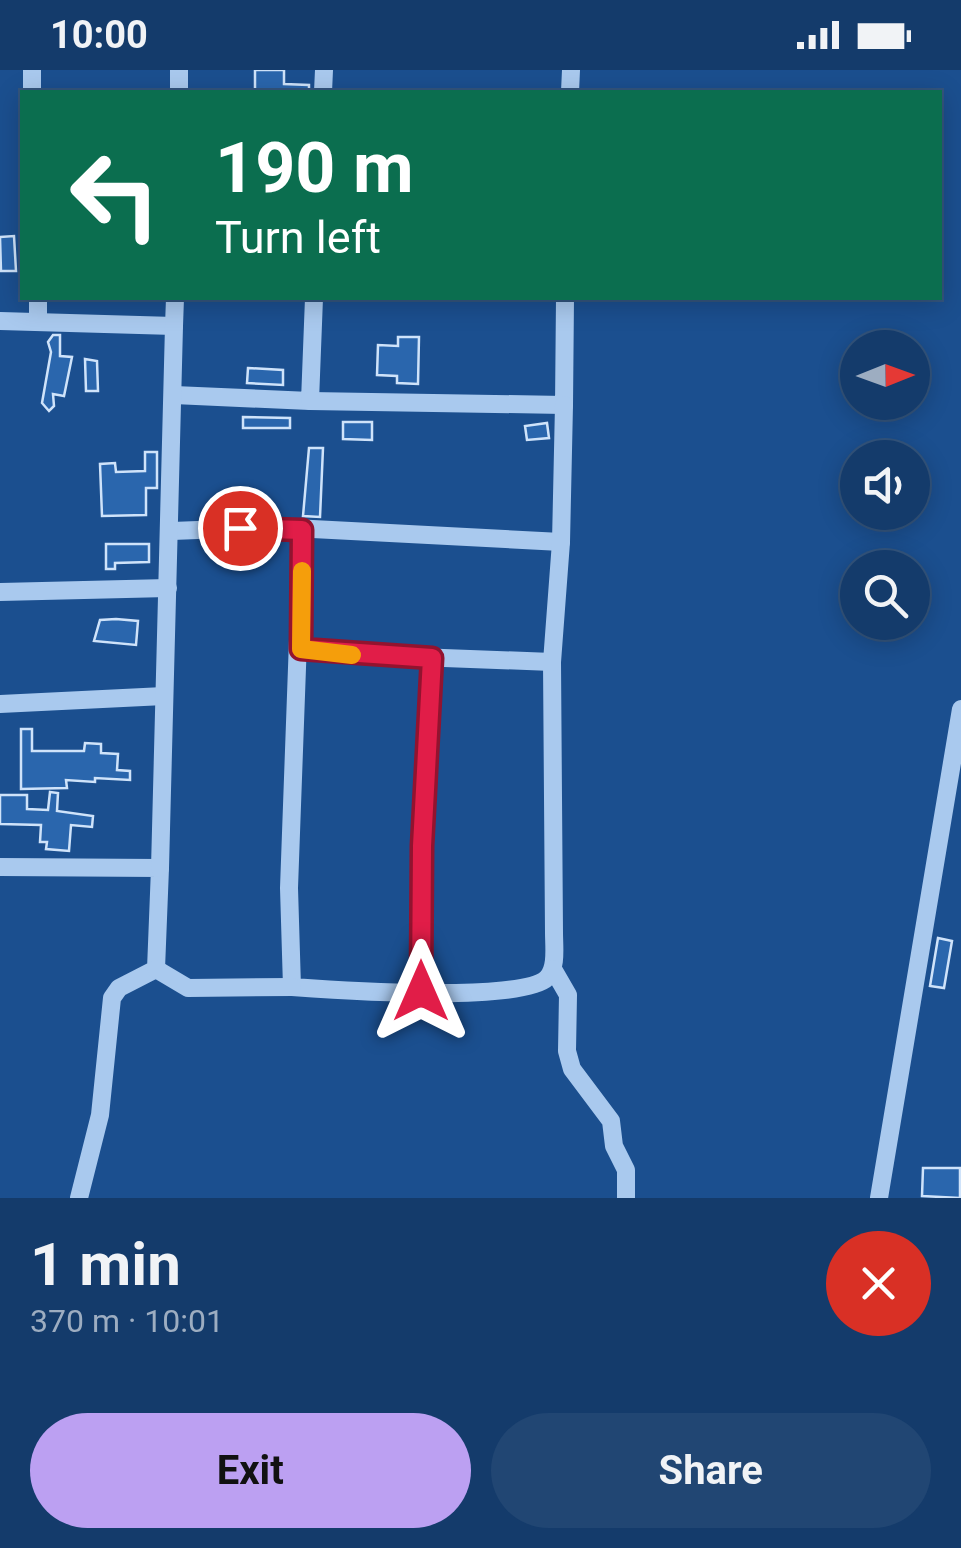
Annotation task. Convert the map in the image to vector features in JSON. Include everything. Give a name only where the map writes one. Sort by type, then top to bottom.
[{"type":"street","points":[[38,300],[38,322]]},
{"type":"street","points":[[156,969],[172,531],[175,300]]},
{"type":"street","points":[[310,400],[314,300]]},
{"type":"street","points":[[565,300],[562,542],[552,662],[553,969],[568,995],[567,1051],[572,1070],[612,1121],[614,1146],[626,1170],[626,1198]]},
{"type":"street","points":[[0,321],[174,326]]},
{"type":"street","points":[[174,395],[564,406]]},
{"type":"street","points":[[172,531],[274,527],[562,542]]},
{"type":"street","points":[[292,987],[289,888],[301,649],[302,530]]},
{"type":"street","points":[[0,592],[168,588]]},
{"type":"street","points":[[301,649],[552,662]]},
{"type":"street","points":[[421,991],[422,846],[432,658]]},
{"type":"street","points":[[0,704],[164,696]]},
{"type":"street","points":[[879,1198],[961,709]]},
{"type":"street","points":[[0,867],[160,868]]},
{"type":"street","points":[[156,969],[188,988],[490,992],[535,986],[553,969]]},
{"type":"street","points":[[79,1198],[100,1115],[112,998],[119,988],[156,969]]},
{"type":"building","points":[[255,70],[284,70],[284,84],[309,85],[309,90],[255,90]]},
{"type":"building","points":[[14,236],[16,271],[1,271],[0,237]]},
{"type":"building","points":[[53,335],[60,335],[60,356],[72,357],[64,396],[53,394],[54,406],[49,411],[42,403],[51,352],[48,342]]},
{"type":"building","points":[[398,337],[419,337],[418,384],[397,383],[397,376],[377,375],[378,345],[398,346]]},
{"type":"building","points":[[85,359],[97,361],[98,391],[86,391]]},
{"type":"building","points":[[248,368],[283,370],[283,385],[247,383]]},
{"type":"building","points":[[243,417],[290,418],[290,428],[243,428]]},
{"type":"building","points":[[343,422],[372,422],[372,440],[343,439]]},
{"type":"building","points":[[547,423],[549,438],[527,440],[525,426]]},
{"type":"building","points":[[309,448],[323,448],[320,517],[303,516]]},
{"type":"building","points":[[145,452],[157,452],[157,488],[146,488],[146,515],[102,516],[100,464],[115,463],[116,472],[145,471]]},
{"type":"building","points":[[106,544],[149,544],[149,562],[115,563],[115,569],[106,569]]},
{"type":"building","points":[[100,620],[138,621],[136,645],[94,641]]},
{"type":"building","points":[[21,729],[32,729],[32,751],[84,751],[85,743],[101,744],[101,753],[118,754],[117,770],[130,771],[130,780],[66,780],[67,788],[21,789]]},
{"type":"building","points":[[50,792],[58,793],[57,811],[93,816],[92,827],[71,825],[69,851],[46,849],[47,842],[40,842],[41,825],[0,824],[0,795],[27,795],[27,809],[48,810]]},
{"type":"building","points":[[938,938],[952,941],[944,988],[930,986]]},
{"type":"building","points":[[923,1168],[960,1168],[960,1198],[922,1196]]},
{"type":"slow traffic","points":[[302,571],[301,649],[352,655]]},
{"type":"route","points":[[240,528],[302,530],[301,649],[432,658],[422,846],[421,991]]}]
